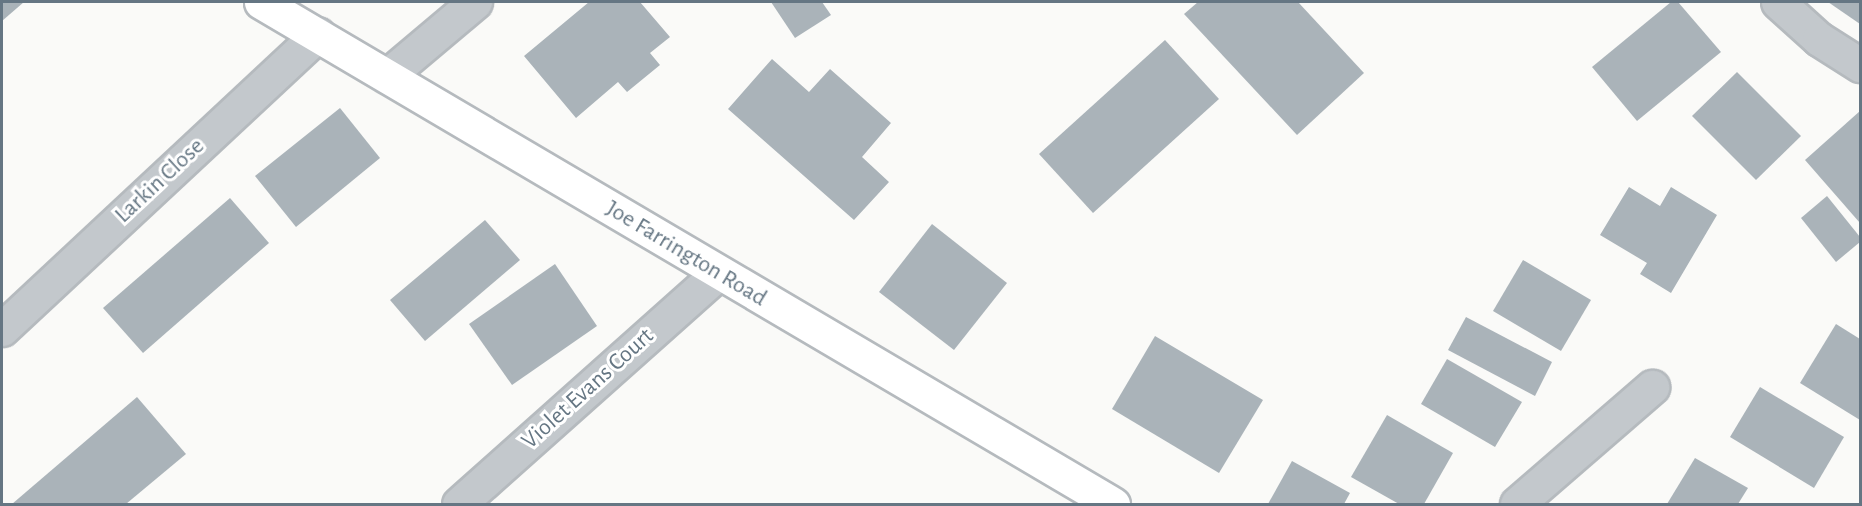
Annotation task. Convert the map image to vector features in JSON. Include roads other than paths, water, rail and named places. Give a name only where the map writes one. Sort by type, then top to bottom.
[{"type":"main road","name":"Joe Farrington Road","points":[[261,2],[1109,504]]},
{"type":"street","points":[[387,76],[475,2]]},
{"type":"street","points":[[1778,2],[1819,39],[1860,65]]},
{"type":"street","name":"Larkin Close","points":[[2,329],[318,34]]},
{"type":"street","name":"Violet Evans Court","points":[[459,504],[718,273]]},
{"type":"street","points":[[1517,504],[1652,387]]}]
